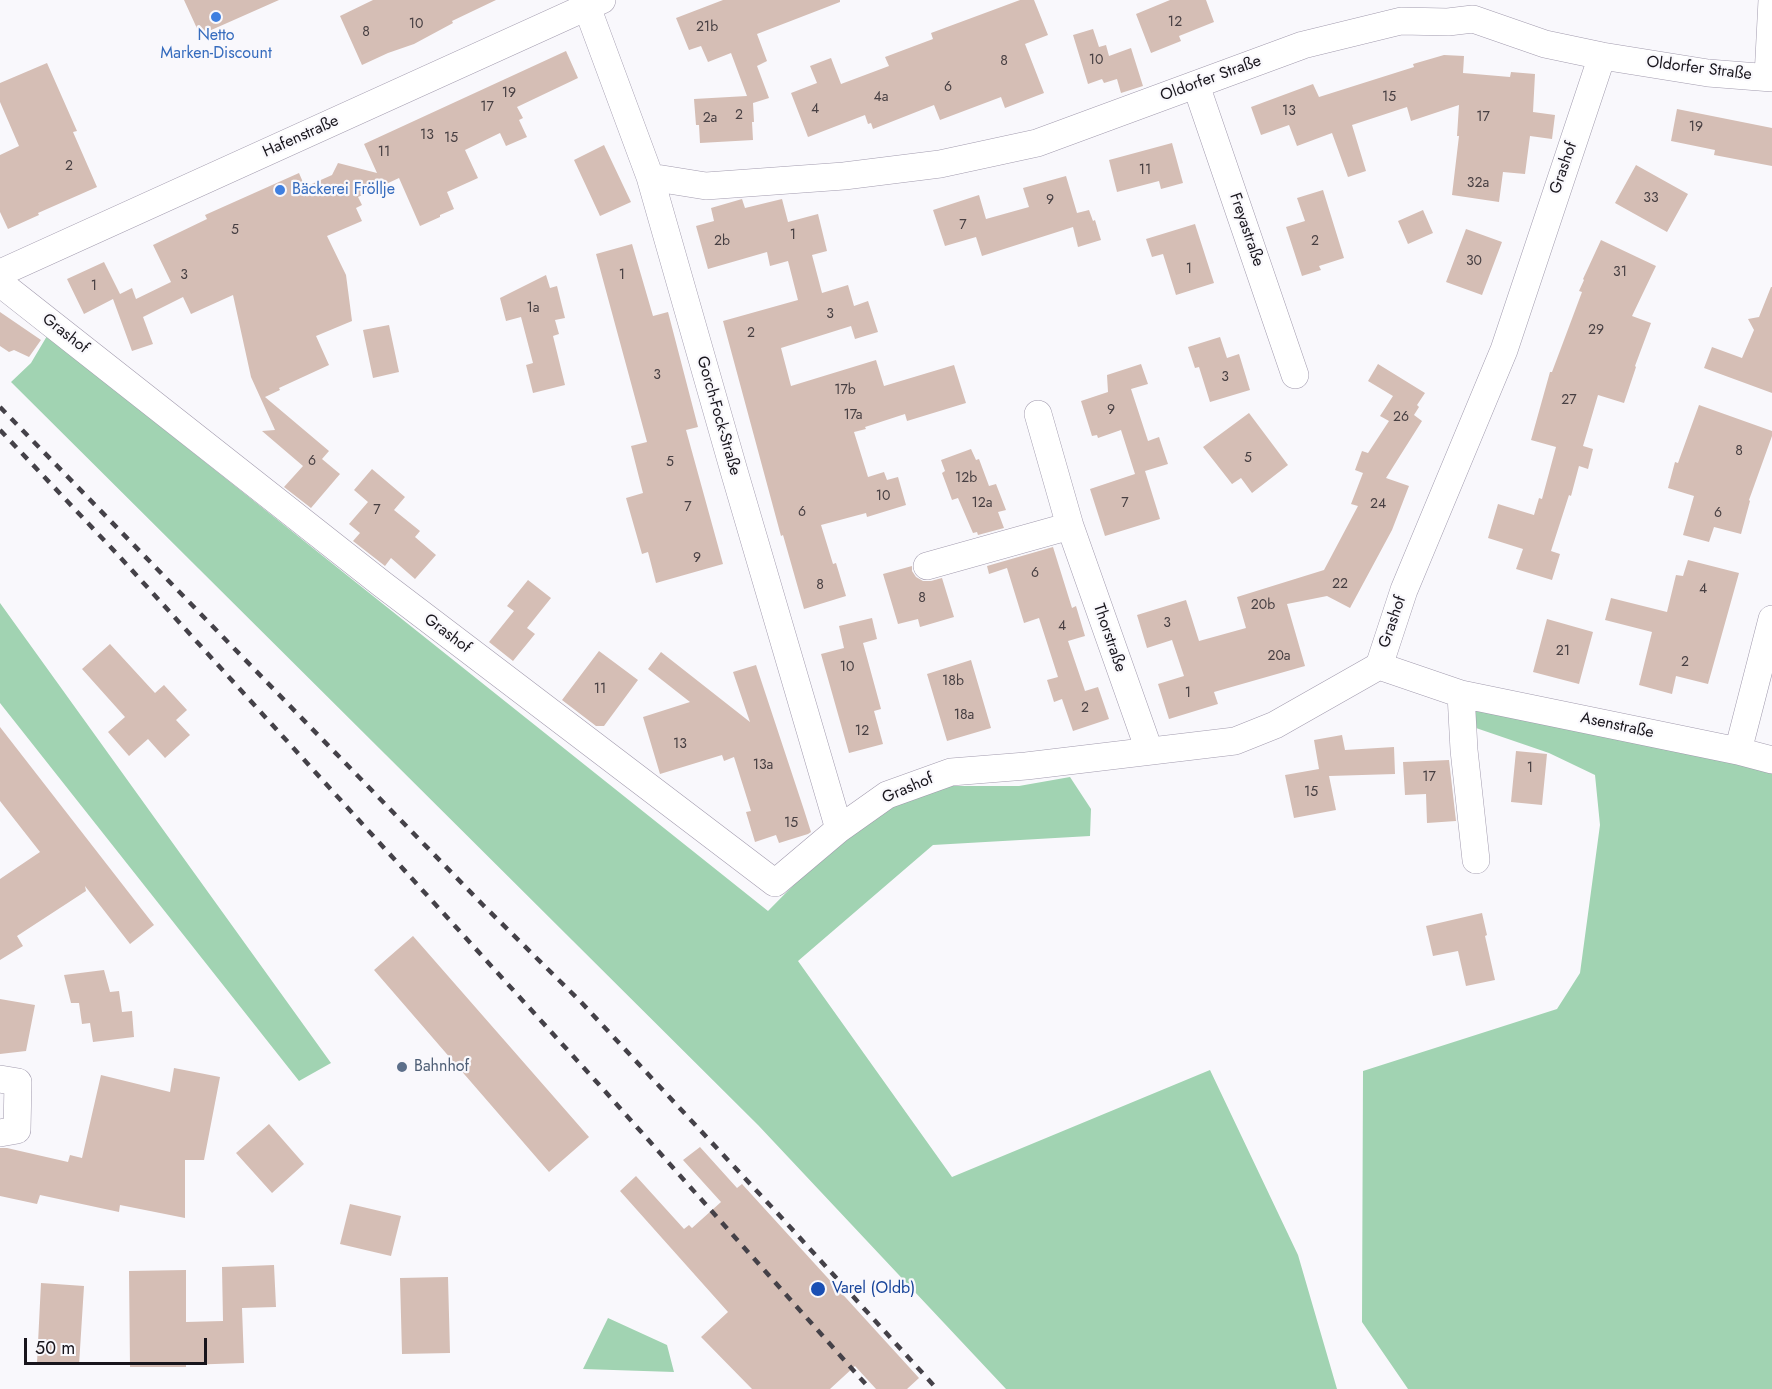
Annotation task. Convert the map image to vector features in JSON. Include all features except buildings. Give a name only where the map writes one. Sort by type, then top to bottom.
[{"type":"street","points":[[1770,77],[1772,0]]},
{"type":"street","name":"Gorch-Fock-Straße","points":[[595,3],[650,177],[839,829]]},
{"type":"street","name":"Hafenstraße","points":[[0,273],[595,3]]},
{"type":"street","name":"Oldorfer Straße","points":[[650,177],[706,186],[844,176],[940,165],[1037,143],[1303,45],[1401,21],[1448,22],[1473,9],[1545,44],[1602,56],[1708,73],[1770,77]]},
{"type":"street","name":"Grashof","points":[[0,283],[381,584],[775,883],[839,829],[887,795],[951,772],[1026,766],[1234,741],[1275,726],[1378,666],[1404,590],[1504,350],[1602,56]]},
{"type":"street","name":"Freyastraße","points":[[1196,85],[1295,375]]},
{"type":"street","name":"Thorstraße","points":[[1038,414],[1070,526],[1149,750]]},
{"type":"street","points":[[927,566],[1070,526]]},
{"type":"street","points":[[1738,751],[1772,619]]},
{"type":"street","name":"Asenstraße","points":[[1378,666],[1461,694],[1772,760]]},
{"type":"street","points":[[1461,694],[1464,750],[1476,860]]},
{"type":"street","points":[[0,1079],[18,1082],[16,1130],[0,1133]]},
{"type":"green space","points":[[47,336],[768,911],[844,834],[921,786],[1019,786],[1070,777],[1091,809],[1090,836],[933,845],[798,961],[952,1177],[1210,1070],[1298,1255],[1337,1389],[1006,1389],[758,1125],[11,382],[31,363]]},
{"type":"green space","points":[[0,603],[331,1063],[299,1081],[0,703]]},
{"type":"green space","points":[[1476,706],[1772,764],[1772,1389],[1408,1389],[1362,1322],[1363,1071],[1557,1009],[1580,973],[1600,825],[1595,775],[1549,753],[1476,728]]},
{"type":"green space","points":[[608,1318],[667,1345],[674,1372],[583,1369]]},
{"type":"railway","points":[[0,407],[483,905],[580,1001],[937,1389]]},
{"type":"railway","points":[[0,430],[119,556],[603,1089],[870,1389]]},
{"type":"place","name":"Netto Marken-Discount","points":[[216,17]]},
{"type":"place","name":"Bäckerei Fröllje","points":[[280,190]]},
{"type":"place","name":"Bahnhof","points":[[402,1067]]},
{"type":"place","name":"Varel (Oldb)","points":[[818,1289]]}]
